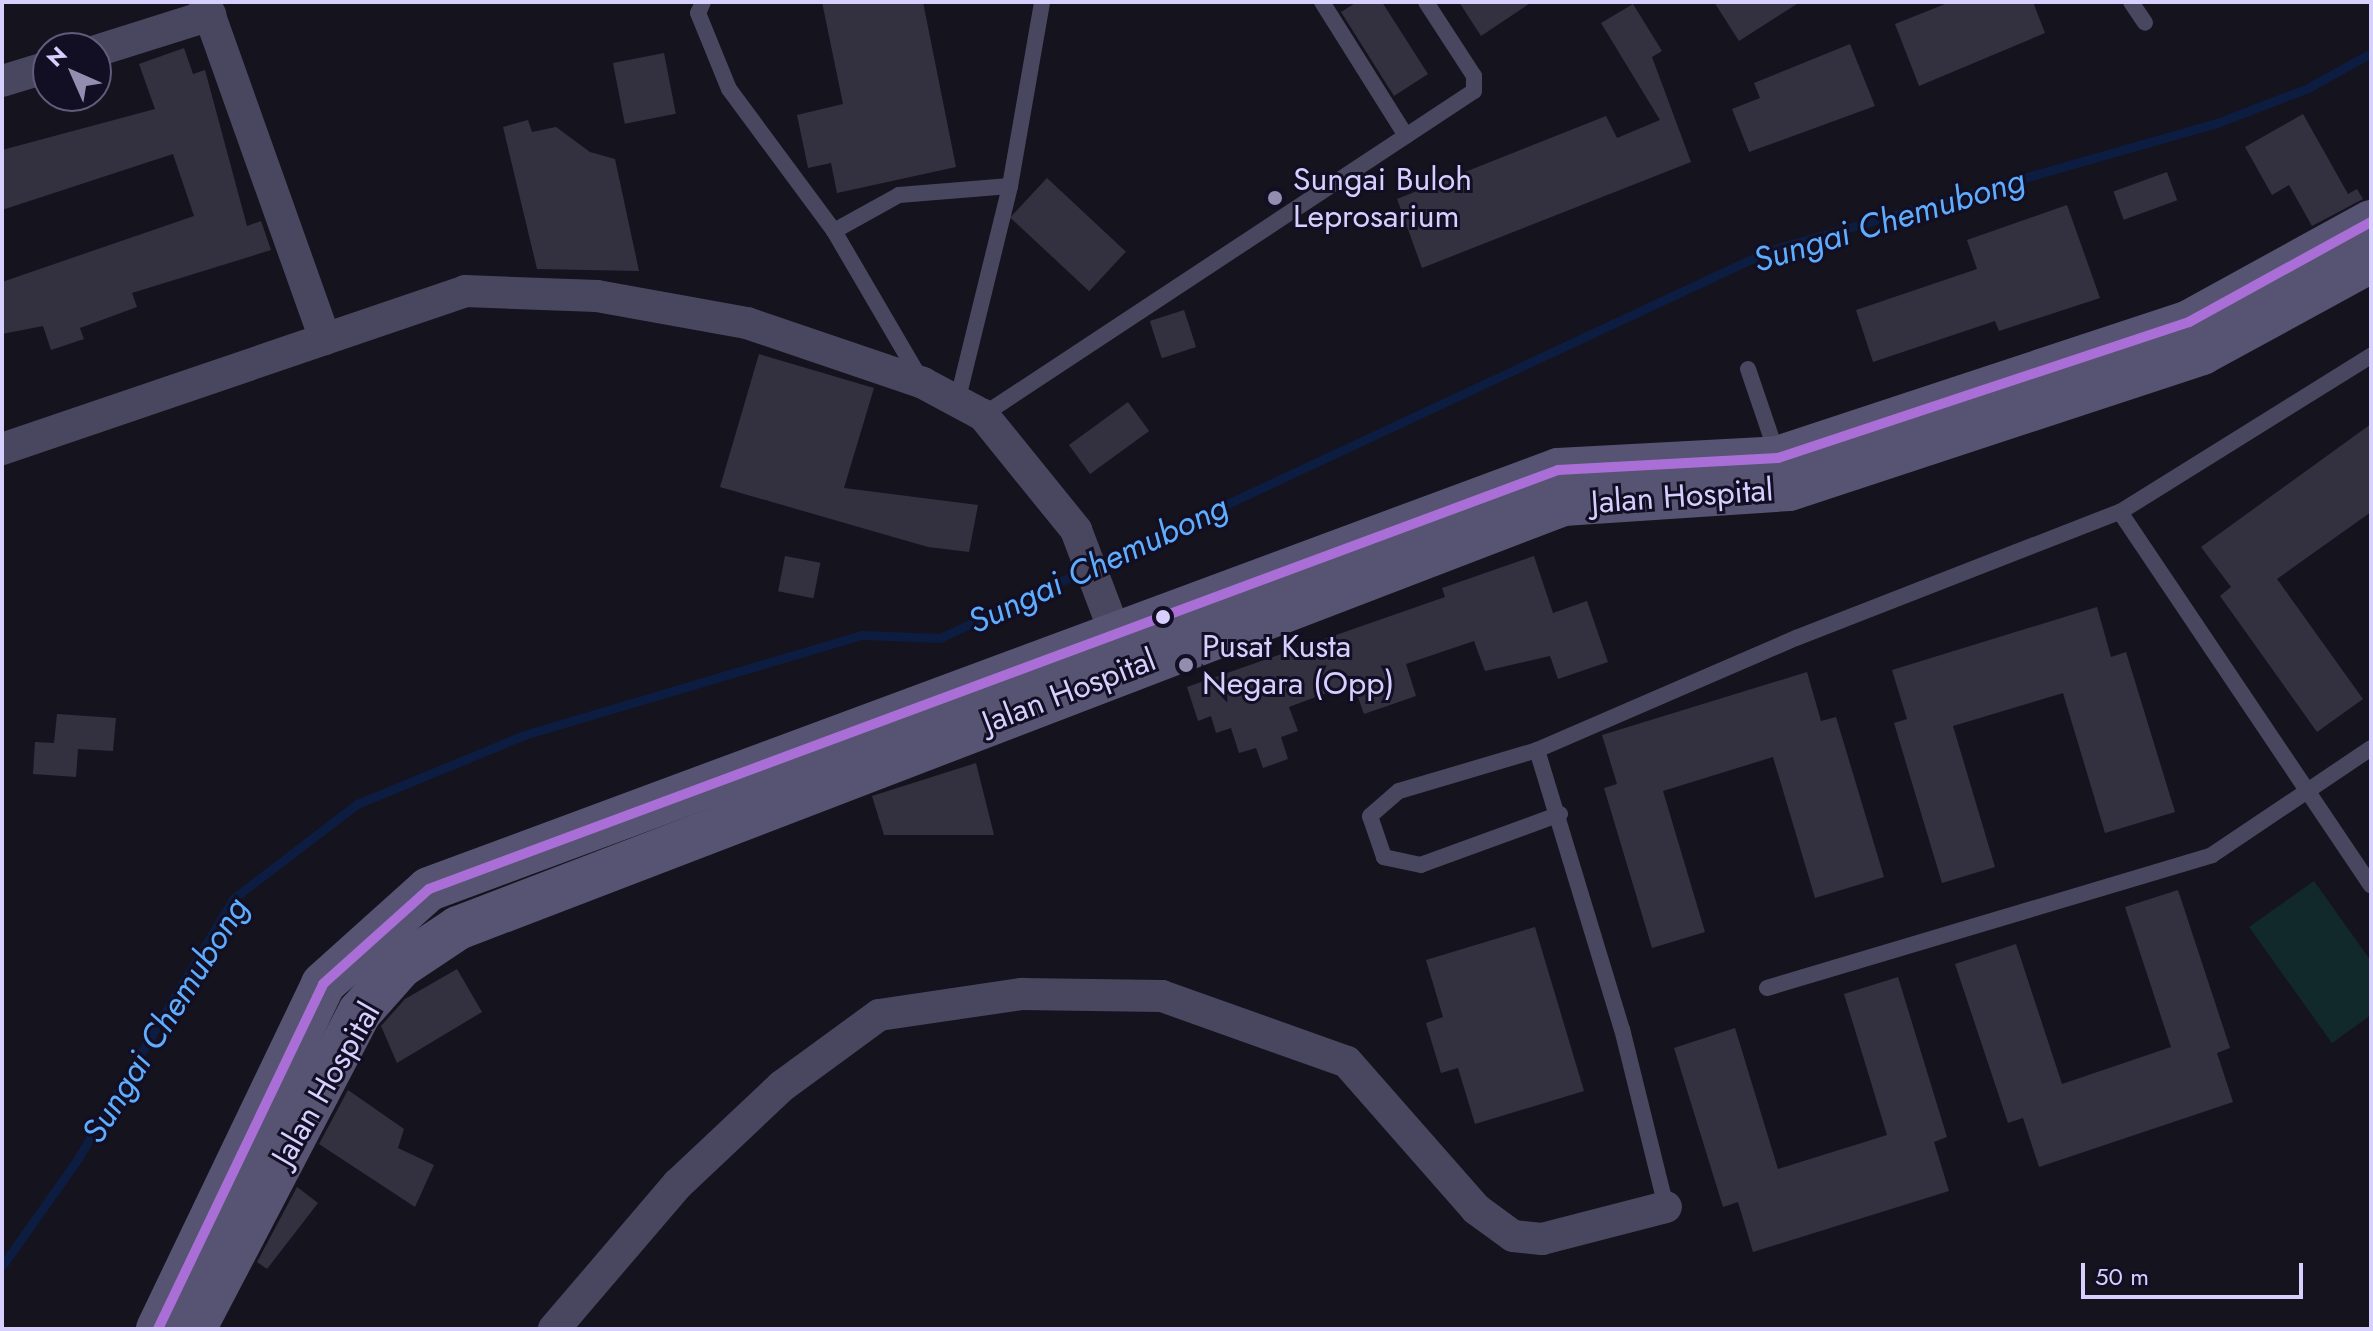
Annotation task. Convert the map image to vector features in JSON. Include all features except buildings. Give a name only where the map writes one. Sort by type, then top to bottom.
[{"type":"main road","name":"Jalan Hospital","points":[[1784,474],[2189,322],[2371,222]]},
{"type":"main road","name":"Jalan Hospital","points":[[158,1329],[323,984],[370,934],[429,889],[1116,636],[1563,504],[1784,474],[2202,353],[2371,261]]},
{"type":"main road","name":"Jalan Hospital","points":[[194,1329],[360,1012],[401,966],[458,928],[1116,636]]},
{"type":"street","points":[[112,45],[208,9],[325,339]]},
{"type":"street","points":[[2,81],[32,72]]},
{"type":"street","points":[[2,449],[465,291],[597,296],[747,323],[923,383],[970,407],[1076,530],[1116,636]]},
{"type":"street","points":[[554,1329],[678,1184],[782,1086],[879,1015],[1022,994],[1162,996],[1347,1062],[1476,1209],[1513,1236],[1542,1239],[1666,1207]]},
{"type":"lane","points":[[703,2],[698,13],[729,89],[834,231],[923,383]]},
{"type":"lane","points":[[970,407],[1042,2]]},
{"type":"lane","points":[[1322,2],[1406,136]]},
{"type":"lane","points":[[970,407],[1474,91],[1474,76],[1426,2]]},
{"type":"lane","points":[[2131,2],[2145,23]]},
{"type":"lane","points":[[834,231],[899,195],[1010,186]]},
{"type":"lane","points":[[1560,814],[1421,865],[1384,857],[1370,816],[1399,791],[1537,750],[1796,638],[2120,512],[2371,356]]},
{"type":"lane","points":[[1748,369],[1784,474]]},
{"type":"lane","points":[[2120,512],[2371,885]]},
{"type":"lane","points":[[1767,988],[2212,855],[2371,748]]},
{"type":"lane","points":[[1537,750],[1560,814],[1666,1207]]},
{"type":"green space","points":[[2314,881],[2371,961],[2371,1015],[2332,1043],[2249,927]]},
{"type":"waterway","name":"Sungai Chemubong","points":[[2,1266],[77,1160],[234,898],[357,804],[524,735],[862,635],[940,638],[1771,250],[2217,123],[2308,88],[2371,53]]},
{"type":"transit line","points":[[158,1329],[323,984],[429,889],[1558,470],[1778,458],[2189,322],[2371,222]]},
{"type":"place","name":"Sungai Buloh Leprosarium","points":[[1275,198]]},
{"type":"place","name":"Pusat Kusta Negara (Opp)","points":[[1186,665]]}]
